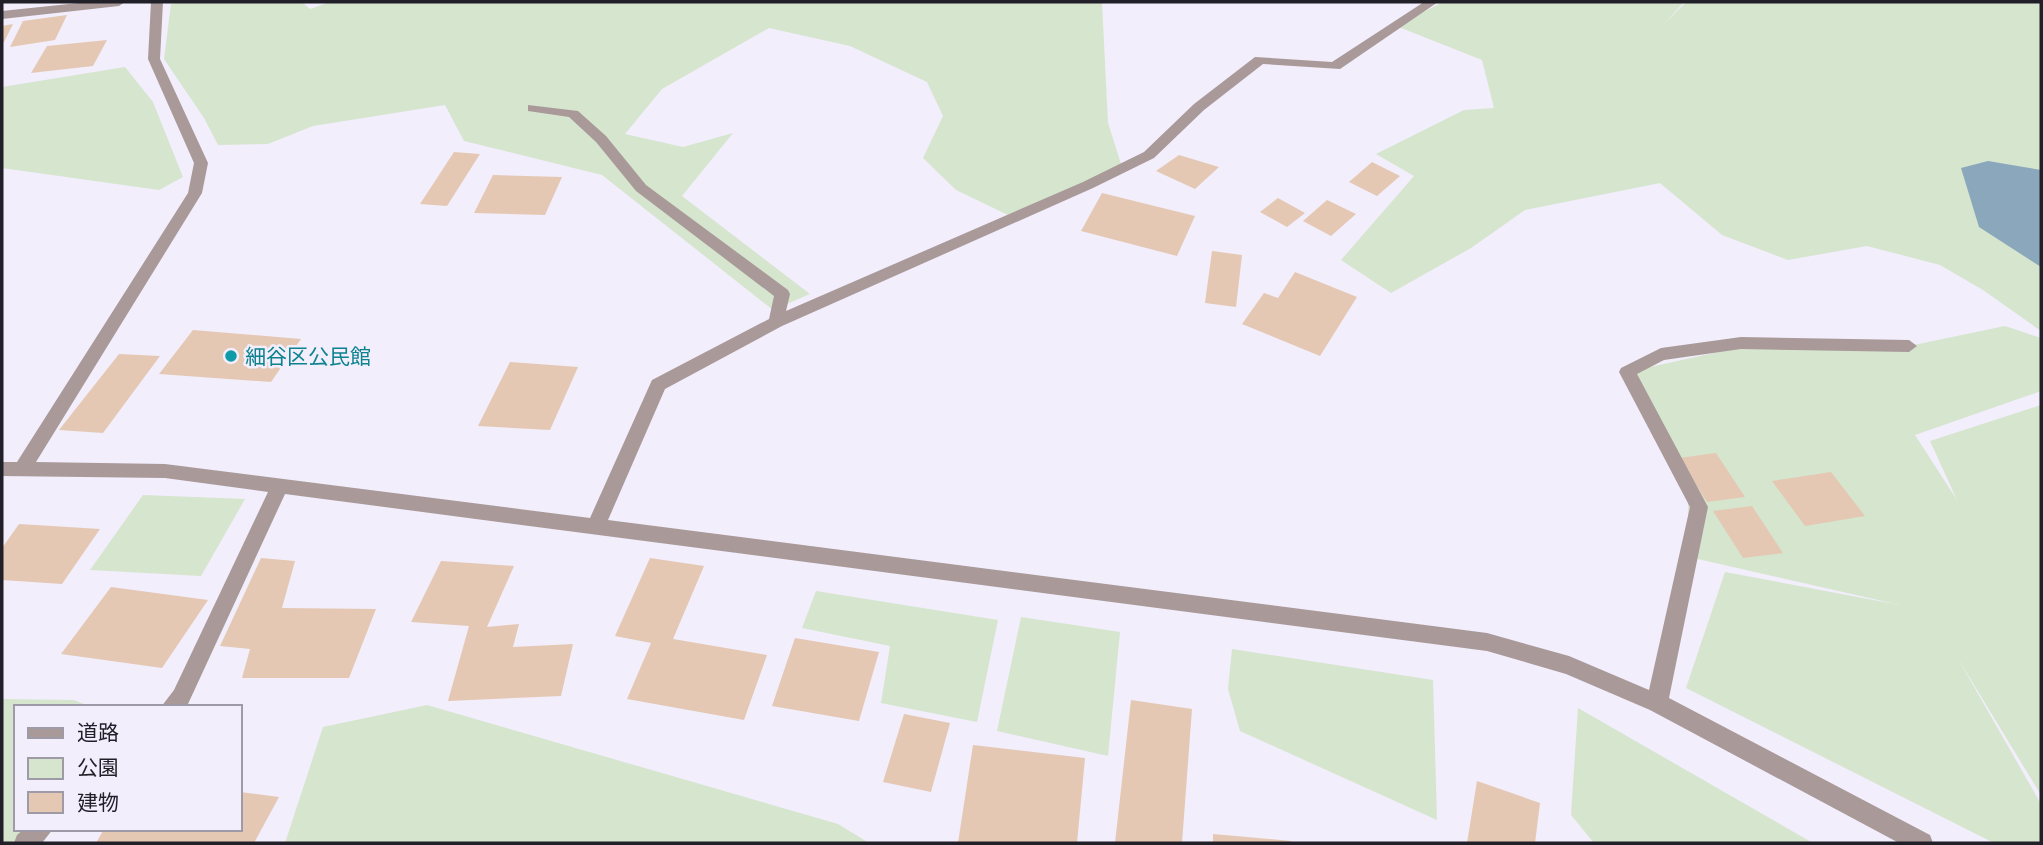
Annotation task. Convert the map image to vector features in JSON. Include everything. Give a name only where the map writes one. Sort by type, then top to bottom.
[{"type":"street","points":[[2,15],[119,2]]},
{"type":"street","points":[[23,468],[195,193],[201,163],[154,59],[157,2]]},
{"type":"street","points":[[596,526],[659,386],[776,322],[1078,190],[1149,155],[1199,107],[1260,60],[1335,66],[1432,2]]},
{"type":"street","points":[[533,108],[573,114],[601,139],[642,188],[782,294],[776,322]]},
{"type":"street","points":[[1657,703],[1699,507],[1627,372],[1661,354],[1741,343],[1909,346]]},
{"type":"street","points":[[2,469],[165,471],[1486,642],[1569,665],[1657,703],[1922,843]]},
{"type":"street","points":[[174,705],[181,697],[280,486]]},
{"type":"street","points":[[25,843],[40,831]]},
{"type":"green space","points":[[302,2],[310,9],[330,2],[1102,2],[1108,123],[1121,164],[1095,182],[1008,215],[956,190],[923,158],[943,116],[927,82],[850,46],[769,28],[662,89],[625,134],[683,147],[733,133],[682,196],[810,294],[773,310],[602,175],[464,141],[445,105],[313,126],[268,144],[218,145],[204,118],[164,59],[171,4]]},
{"type":"green space","points":[[1443,2],[1684,2],[1664,24],[1686,2],[2041,2],[2041,331],[1983,290],[1940,265],[1867,246],[1788,260],[1722,235],[1660,183],[1525,210],[1471,248],[1391,293],[1341,260],[1414,176],[1376,154],[1464,110],[1494,108],[1482,60],[1396,26]]},
{"type":"green space","points":[[125,67],[153,102],[183,177],[159,190],[2,168],[2,87]]},
{"type":"green space","points":[[2005,326],[2041,338],[2041,391],[1915,435],[1957,500],[1930,441],[2041,405],[2041,795],[1957,657],[2041,804],[2041,843],[1994,843],[1686,688],[1725,572],[1900,605],[1689,557],[1688,501],[1627,372],[1782,338],[1909,346]]},
{"type":"green space","points":[[143,495],[245,499],[201,576],[90,570]]},
{"type":"green space","points":[[816,591],[998,620],[977,722],[881,703],[890,646],[802,628]]},
{"type":"green space","points":[[1021,617],[1120,632],[1108,756],[997,731]]},
{"type":"green space","points":[[1232,649],[1433,680],[1437,820],[1240,731],[1228,689]]},
{"type":"green space","points":[[2,699],[74,700],[86,705],[14,705],[14,831],[35,831],[23,843],[2,843]]},
{"type":"green space","points":[[427,705],[838,824],[869,843],[285,843],[323,727]]},
{"type":"green space","points":[[1578,708],[1813,843],[1594,843],[1571,815]]},
{"type":"water","points":[[1988,161],[2041,170],[2041,267],[1979,227],[1961,168]]},
{"type":"building","points":[[67,15],[55,40],[10,47],[23,21]]},
{"type":"building","points":[[13,24],[2,46],[2,26]]},
{"type":"building","points":[[107,40],[93,66],[31,73],[47,46]]},
{"type":"building","points":[[454,152],[480,154],[447,206],[420,204]]},
{"type":"building","points":[[1179,155],[1219,167],[1195,189],[1156,171]]},
{"type":"building","points":[[1372,162],[1400,176],[1377,196],[1349,182]]},
{"type":"building","points":[[493,175],[562,177],[545,215],[474,213]]},
{"type":"building","points":[[1102,193],[1195,216],[1177,256],[1081,231]]},
{"type":"building","points":[[1278,198],[1305,213],[1287,227],[1260,212]]},
{"type":"building","points":[[1327,200],[1356,214],[1331,236],[1303,221]]},
{"type":"building","points":[[1212,251],[1242,255],[1236,307],[1205,303]]},
{"type":"building","points":[[1295,272],[1357,297],[1320,356],[1242,324],[1264,293],[1278,298]]},
{"type":"building","name":"細谷区公民館","points":[[193,330],[301,339],[271,382],[159,374]]},
{"type":"building","points":[[119,354],[160,356],[103,433],[59,430]]},
{"type":"building","points":[[510,362],[578,367],[550,430],[478,426]]},
{"type":"building","points":[[1716,453],[1745,497],[1707,502],[1679,458]]},
{"type":"building","points":[[1831,472],[1865,516],[1805,526],[1772,481]]},
{"type":"building","points":[[1752,506],[1783,553],[1743,558],[1713,511]]},
{"type":"building","points":[[19,524],[100,529],[62,584],[2,580],[2,548]]},
{"type":"building","points":[[261,558],[295,561],[282,608],[376,609],[349,678],[242,678],[250,649],[220,646]]},
{"type":"building","points":[[650,558],[704,566],[673,639],[767,655],[744,720],[627,699],[651,643],[615,636]]},
{"type":"building","points":[[441,561],[514,566],[487,627],[519,624],[513,647],[573,644],[561,696],[448,701],[469,626],[411,622]]},
{"type":"building","points":[[111,587],[208,600],[162,668],[61,654]]},
{"type":"building","points":[[795,638],[879,652],[859,721],[772,706]]},
{"type":"building","points":[[1131,700],[1192,709],[1182,843],[1115,843]]},
{"type":"building","points":[[904,714],[950,723],[931,792],[883,782]]},
{"type":"building","points":[[973,745],[1085,758],[1077,843],[958,843]]},
{"type":"building","points":[[1477,781],[1540,803],[1535,843],[1467,843]]},
{"type":"building","points":[[242,792],[279,797],[254,843],[96,843],[103,831],[242,831]]},
{"type":"building","points":[[1213,834],[1291,841],[1291,843],[1213,843]]},
{"type":"place","name":"細谷区公民館","points":[[231,356]]}]
